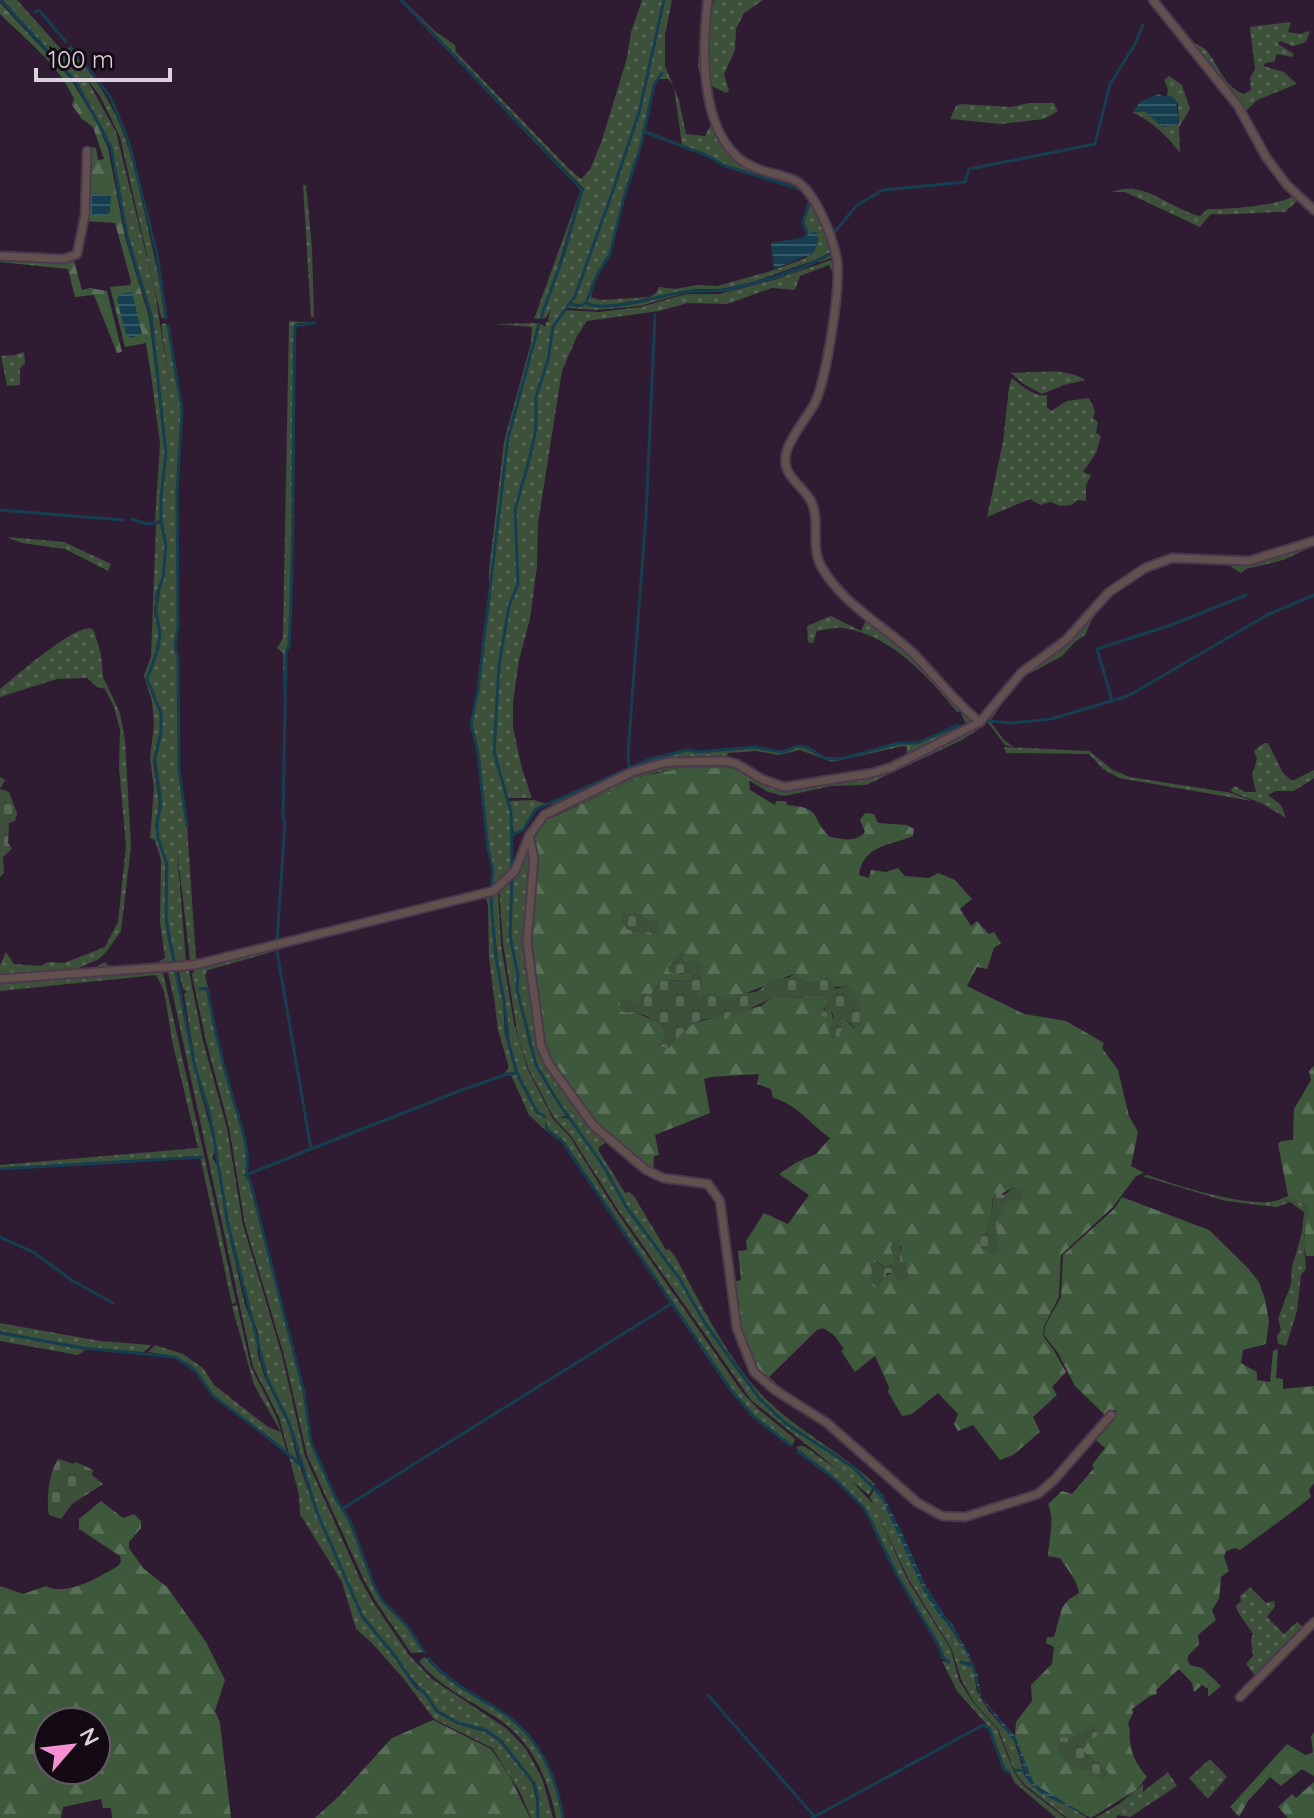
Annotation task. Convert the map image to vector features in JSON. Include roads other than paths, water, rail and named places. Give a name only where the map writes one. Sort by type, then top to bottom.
[{"type":"street","points":[[708,0],[703,65],[717,124],[727,143],[741,159],[805,186],[836,255],[835,298],[821,387],[784,460],[786,470],[813,507],[815,549],[820,563],[846,598],[910,650],[957,705],[980,722]]},
{"type":"street","points":[[1153,0],[1238,106],[1266,157],[1287,185],[1314,210]]},
{"type":"street","points":[[0,256],[64,259],[77,254],[85,215],[87,151]]},
{"type":"street","points":[[0,979],[184,966],[493,891],[515,871],[535,824],[556,807],[650,766],[685,761],[726,761],[774,784],[797,786],[892,767],[980,722],[1021,673],[1066,640],[1109,592],[1145,568],[1172,558],[1249,561],[1314,541]]},
{"type":"street","points":[[529,836],[534,858],[527,942],[544,1054],[578,1108],[613,1144],[654,1175],[708,1184],[720,1201],[737,1329],[748,1362],[761,1380],[827,1423],[918,1503],[942,1516],[953,1518],[1038,1494],[1111,1415]]},
{"type":"street","points":[[1240,1697],[1314,1622]]},
{"type":"water","points":[[1159,94],[1164,97],[1170,95],[1176,101],[1179,124],[1162,127],[1145,111],[1132,112],[1141,101]]},
{"type":"water","points":[[92,193],[111,196],[110,212],[106,216],[92,215]]},
{"type":"water","points":[[813,231],[817,233],[818,240],[814,253],[774,269],[771,243],[805,237]]},
{"type":"water","points":[[132,292],[142,334],[131,338],[126,334],[117,300],[119,294]]},
{"type":"water","points":[[876,1487],[902,1533],[930,1595],[951,1622],[969,1654],[978,1676],[981,1697],[1015,1736],[1034,1784],[1091,1818],[1041,1793],[1027,1780],[1017,1745],[980,1697],[971,1662],[952,1628],[925,1593]]},
{"type":"waterway","points":[[1,0],[76,82],[111,147],[127,236],[151,315],[166,453],[161,497],[161,522],[166,545],[163,578],[157,594],[158,649],[147,679],[161,713],[161,733],[155,758],[161,804],[158,838],[167,864],[166,917],[195,1067],[210,1115],[228,1225],[267,1378],[290,1425],[317,1512],[362,1616],[437,1711],[458,1723],[486,1730],[501,1741],[534,1783],[538,1818]]},
{"type":"waterway","points":[[401,0],[582,190],[563,257],[541,317]]},
{"type":"waterway","points":[[512,869],[511,812],[494,752],[499,666],[509,606],[518,584],[515,510],[531,453],[536,427],[536,397],[548,360],[553,327],[575,296],[609,202],[639,113],[664,0]]},
{"type":"waterway","points":[[35,12],[39,10],[66,42]]},
{"type":"waterway","points":[[833,234],[857,205],[883,190],[965,182],[969,169],[1095,144],[1110,84],[1143,25]]},
{"type":"waterway","points":[[71,47],[111,98],[129,143],[157,254],[166,318]]},
{"type":"waterway","points":[[569,304],[580,306],[586,303],[597,275],[610,254],[642,142],[654,85],[662,73]]},
{"type":"waterway","points":[[643,131],[708,156],[725,166],[800,189]]},
{"type":"waterway","points":[[805,237],[807,233],[803,222],[810,200]]},
{"type":"waterway","points":[[588,304],[620,305],[684,292],[733,288],[793,271],[831,253]]},
{"type":"waterway","points":[[629,768],[646,516],[655,315]]},
{"type":"waterway","points":[[277,941],[285,823],[286,653],[289,645],[292,565],[295,326],[315,323]]},
{"type":"waterway","points":[[491,888],[493,870],[478,753],[471,724],[478,690],[508,438],[539,324]]},
{"type":"waterway","points":[[168,325],[182,410],[177,492],[178,626],[175,647],[178,658],[179,770],[187,826]]},
{"type":"waterway","points":[[0,510],[123,520]]},
{"type":"waterway","points":[[132,519],[147,524],[161,522]]},
{"type":"waterway","points":[[1112,700],[1097,649],[1171,625],[1246,595]]},
{"type":"waterway","points":[[989,721],[1012,723],[1051,719],[1128,696],[1267,615],[1314,595]]},
{"type":"waterway","points":[[514,834],[523,830],[536,809],[650,759],[688,750],[698,752],[755,747],[782,752],[798,746],[809,748],[824,758],[840,759],[899,743],[918,743],[958,725]]},
{"type":"waterway","points":[[512,877],[510,936],[518,975],[517,990],[536,1065],[556,1099],[604,1167],[627,1208],[679,1278],[706,1325],[759,1398],[785,1423],[853,1467],[882,1497]]},
{"type":"waterway","points":[[491,897],[495,952],[509,1045],[517,1073],[537,1112],[545,1117]]},
{"type":"waterway","points":[[277,951],[311,1149],[462,1090],[517,1073]]},
{"type":"waterway","points":[[200,989],[206,988],[208,991],[221,1056],[244,1134],[246,1175],[311,1149]]},
{"type":"waterway","points":[[546,1124],[547,1130],[562,1141],[730,1389],[754,1417],[790,1445]]},
{"type":"waterway","points":[[0,1169],[202,1157]]},
{"type":"waterway","points":[[246,1175],[304,1392],[311,1442],[336,1499],[350,1521],[375,1588],[382,1600],[408,1627],[424,1652]]},
{"type":"waterway","points":[[0,1237],[33,1252],[73,1281],[113,1303]]},
{"type":"waterway","points":[[342,1509],[671,1304]]},
{"type":"waterway","points":[[0,1333],[84,1348],[175,1357],[196,1371],[213,1396],[301,1465]]},
{"type":"waterway","points":[[798,1451],[835,1479],[865,1509],[897,1575],[943,1657],[949,1662]]},
{"type":"waterway","points":[[927,1590],[945,1618]]},
{"type":"waterway","points":[[949,1624],[960,1641]]},
{"type":"waterway","points":[[428,1658],[454,1682],[516,1722],[527,1733],[551,1773],[563,1818]]},
{"type":"waterway","points":[[961,1662],[973,1666]]},
{"type":"waterway","points":[[708,1695],[814,1816]]},
{"type":"waterway","points":[[812,1818],[983,1725],[989,1728],[1004,1769],[1009,1772]]},
{"type":"waterway","points":[[1016,1770],[1023,1771]]}]
